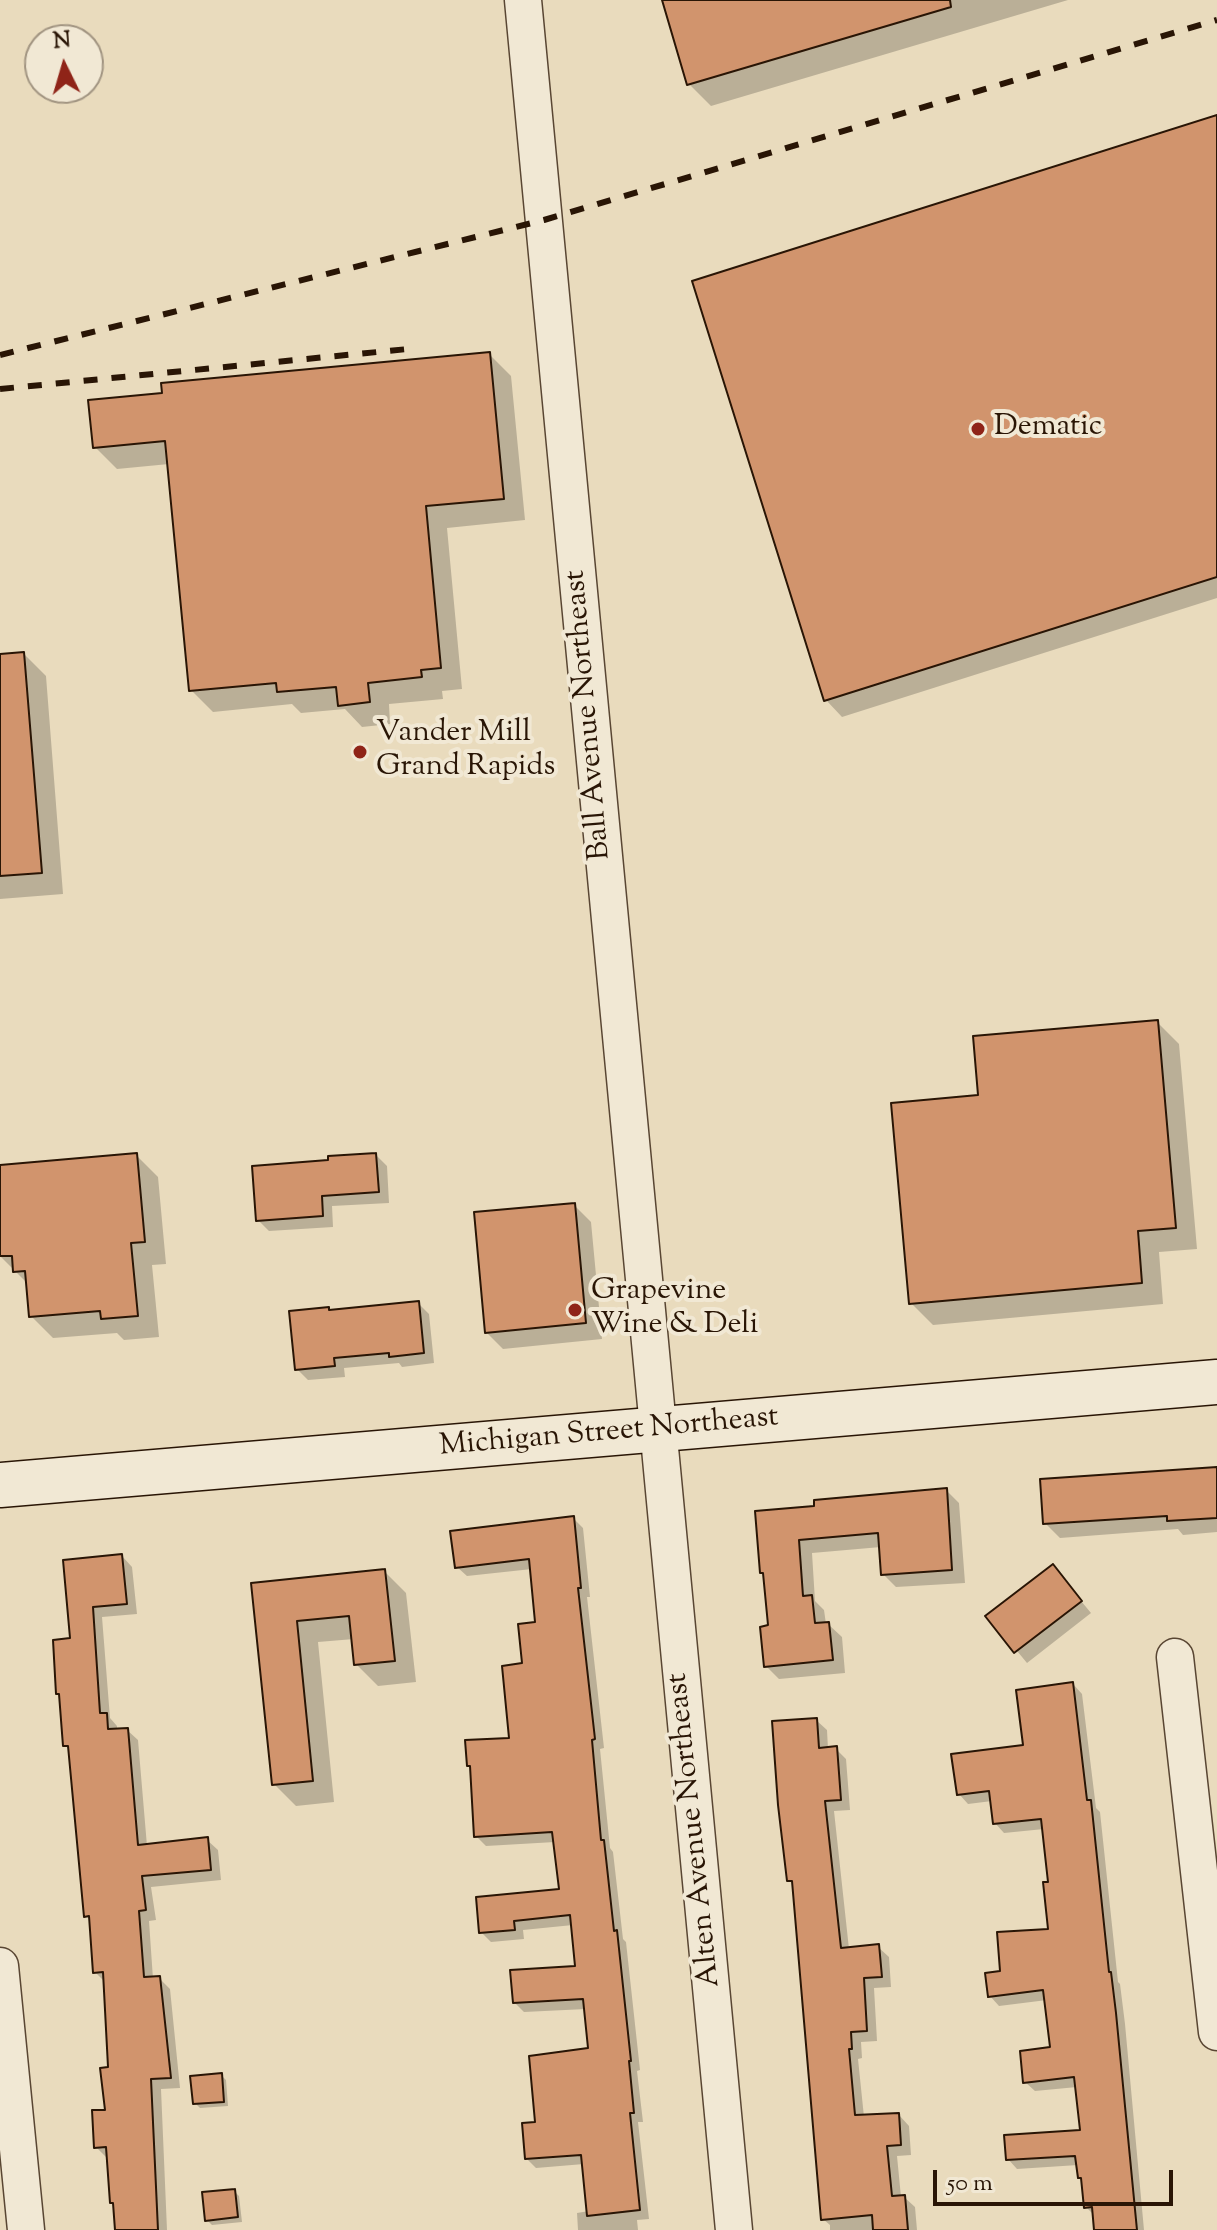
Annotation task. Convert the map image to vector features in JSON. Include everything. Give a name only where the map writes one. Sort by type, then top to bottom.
[{"type":"main road","name":"Michigan Street Northeast","points":[[0,1485],[1217,1382]]},
{"type":"street","name":"Ball Avenue Northeast","points":[[523,0],[657,1430]]},
{"type":"street","name":"Alten Avenue Northeast","points":[[657,1430],[734,2230]]},
{"type":"street","points":[[1175,1657],[1217,2032]]},
{"type":"street","points":[[0,1966],[26,2230]]},
{"type":"building","points":[[662,0],[950,0],[951,7],[687,85]]},
{"type":"building","name":"Dematic","points":[[1217,115],[1217,577],[824,701],[692,281]]},
{"type":"building","points":[[490,352],[504,499],[426,506],[441,668],[421,670],[422,677],[368,683],[370,702],[338,706],[336,687],[277,692],[276,683],[189,691],[165,441],[93,448],[88,400],[162,393],[161,383]]},
{"type":"building","points":[[24,652],[42,873],[0,876],[0,654]]},
{"type":"building","points":[[1158,1020],[1176,1228],[1138,1231],[1142,1283],[909,1304],[891,1103],[978,1095],[973,1036]]},
{"type":"building","points":[[137,1153],[145,1242],[131,1243],[138,1316],[101,1319],[100,1311],[29,1317],[25,1271],[13,1272],[12,1256],[0,1256],[0,1165]]},
{"type":"building","points":[[376,1153],[379,1192],[322,1196],[323,1216],[256,1221],[252,1166]]},
{"type":"building","points":[[575,1203],[586,1323],[485,1333],[474,1212]]},
{"type":"building","points":[[419,1301],[424,1353],[334,1358],[335,1366],[295,1370],[289,1311]]},
{"type":"building","points":[[1217,1467],[1217,1518],[1167,1521],[1167,1516],[1043,1524],[1040,1479]]},
{"type":"building","points":[[947,1488],[952,1570],[881,1575],[878,1533],[799,1540],[803,1596],[812,1595],[815,1623],[829,1622],[833,1660],[764,1667],[760,1627],[768,1625],[755,1511],[814,1506],[814,1500]]},
{"type":"building","points":[[574,1516],[581,1588],[578,1588],[595,1739],[592,1740],[601,1840],[604,1840],[614,1931],[617,1930],[631,2061],[634,2113],[630,2113],[640,2210],[587,2216],[581,2155],[525,2159],[522,2123],[535,2122],[529,2056],[588,2048],[583,1999],[513,2003],[510,1970],[575,1966],[570,1915],[514,1921],[515,1930],[479,1933],[476,1897],[559,1889],[552,1832],[474,1837],[470,1766],[467,1766],[465,1740],[509,1738],[502,1666],[522,1663],[518,1624],[535,1622],[529,1559],[455,1568],[450,1531]]},
{"type":"building","points":[[122,1554],[127,1604],[93,1607],[100,1713],[107,1713],[108,1729],[128,1728],[138,1845],[208,1837],[211,1870],[142,1876],[146,1910],[139,1911],[144,1977],[160,1976],[171,2078],[151,2079],[158,2230],[115,2230],[106,2147],[94,2148],[92,2110],[105,2110],[100,2068],[108,2067],[103,1972],[93,1973],[89,1916],[84,1917],[68,1746],[63,1746],[53,1640],[70,1638],[63,1560]]},
{"type":"building","points":[[1053,1564],[1082,1601],[1014,1653],[985,1616]]},
{"type":"building","points":[[385,1569],[395,1661],[354,1665],[349,1616],[297,1621],[313,1781],[272,1785],[251,1583]]},
{"type":"building","points":[[1073,1682],[1087,1800],[1091,1800],[1116,2013],[1137,2230],[1094,2230],[1092,2207],[1084,2208],[1075,2156],[1006,2160],[1004,2135],[1080,2130],[1074,2077],[1023,2083],[1020,2051],[1050,2047],[1043,1990],[988,1997],[985,1973],[1000,1971],[997,1932],[1048,1929],[1043,1882],[1048,1882],[1041,1819],[993,1824],[989,1791],[957,1795],[951,1754],[1023,1745],[1016,1690]]},
{"type":"building","points":[[817,1718],[819,1748],[837,1746],[841,1800],[825,1801],[841,1948],[879,1944],[882,1977],[864,1978],[867,2031],[851,2032],[852,2049],[849,2049],[855,2115],[899,2113],[901,2145],[887,2146],[892,2196],[905,2195],[908,2230],[873,2230],[872,2215],[821,2220],[792,1881],[787,1881],[772,1721]]},
{"type":"building","points":[[222,2073],[224,2102],[193,2104],[190,2076]]},
{"type":"building","points":[[235,2189],[238,2217],[205,2221],[202,2192]]},
{"type":"railway","points":[[0,355],[544,220],[1217,20]]},
{"type":"railway","points":[[0,389],[408,349]]},
{"type":"place","name":"Dematic","points":[[978,429]]},
{"type":"place","name":"Vander Mill Grand Rapids","points":[[360,752]]},
{"type":"place","name":"Grapevine Wine & Deli","points":[[575,1310]]}]
